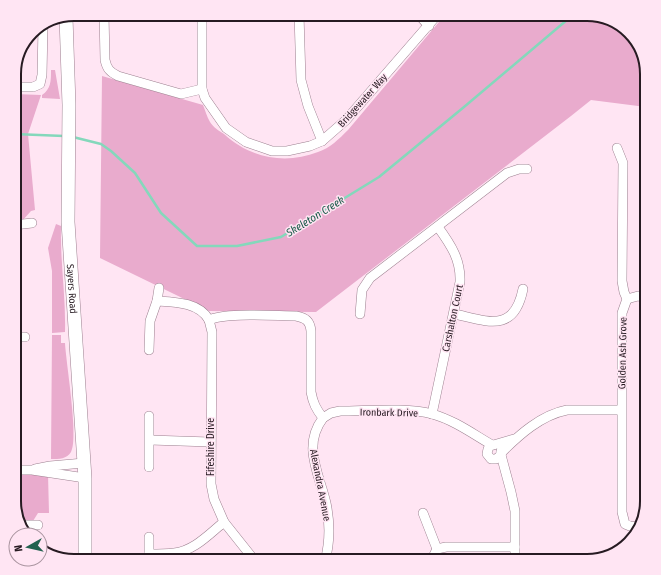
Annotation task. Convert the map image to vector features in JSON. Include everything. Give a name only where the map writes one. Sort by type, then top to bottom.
[{"type":"main road","name":"Sayers Road","points":[[66,22],[69,105],[68,222],[84,464],[85,554]]},
{"type":"street","points":[[104,21],[106,65],[110,72],[118,76],[181,94],[202,89]]},
{"type":"street","name":"Bridgewater Way","points":[[202,21],[202,89],[205,98],[226,128],[246,142],[272,151],[287,152],[322,141],[346,120],[432,21]]},
{"type":"street","points":[[299,21],[301,80],[308,106],[322,141]]},
{"type":"street","points":[[424,21],[428,26]]},
{"type":"street","points":[[21,87],[33,87],[40,84],[42,75],[43,32]]},
{"type":"street","name":"Golden Ash Grove","points":[[617,148],[621,155],[623,164],[622,281],[627,299],[622,313],[622,512],[625,524],[633,526]]},
{"type":"street","points":[[360,314],[362,290],[370,278],[507,173],[519,169],[527,169]]},
{"type":"street","points":[[21,224],[32,223]]},
{"type":"street","name":"Carshalton Court","points":[[432,414],[460,282],[459,266],[452,246],[438,227]]},
{"type":"street","points":[[149,350],[150,321],[157,301],[159,288]]},
{"type":"street","points":[[454,314],[493,322],[505,320],[514,312],[521,298],[523,289]]},
{"type":"street","points":[[627,299],[640,296]]},
{"type":"street","points":[[157,301],[179,302],[194,307],[207,316],[209,320],[214,317],[226,316],[296,316],[307,320],[310,324],[311,331],[312,401],[322,418]]},
{"type":"street","name":"Fifeshire Drive","points":[[209,320],[212,332],[210,484],[214,499],[224,522],[249,554]]},
{"type":"street","points":[[515,554],[515,511],[507,477],[499,456],[515,439],[549,416],[559,412],[567,410],[621,410]]},
{"type":"street","name":"Ironbark Drive","points":[[322,418],[331,413],[340,411],[411,411],[432,414],[456,423],[491,447],[489,457],[499,456]]},
{"type":"street","points":[[148,467],[150,440],[149,416]]},
{"type":"street","name":"Alexandra Avenue","points":[[322,418],[314,433],[313,450],[316,471],[328,513],[329,533],[326,554]]},
{"type":"street","points":[[491,447],[515,439]]},
{"type":"street","points":[[150,440],[210,442]]},
{"type":"street","points":[[32,470],[50,466],[84,464]]},
{"type":"street","points":[[21,470],[32,470],[84,478]]},
{"type":"street","points":[[423,513],[437,549],[434,554]]},
{"type":"street","points":[[170,554],[184,551],[197,544],[224,522]]},
{"type":"street","points":[[27,525],[38,525]]},
{"type":"street","points":[[149,537],[149,554]]},
{"type":"street","points":[[437,549],[446,547],[515,547]]},
{"type":"shaded area","points":[[440,21],[597,22],[607,25],[622,34],[633,48],[639,64],[640,106],[591,100],[316,312],[209,311],[100,258],[102,76],[203,105],[211,124],[214,127],[245,149],[268,157],[293,158],[318,152],[330,146],[348,130]]},
{"type":"shaded area","points":[[51,70],[55,70],[60,99],[42,98],[42,95],[45,93],[50,84]]},
{"type":"shaded area","points":[[21,94],[41,95],[28,134],[35,210],[31,211],[22,221]]},
{"type":"shaded area","points":[[56,224],[61,226],[65,332],[52,333],[52,271],[48,248]]},
{"type":"shaded area","points":[[52,335],[61,335],[61,343],[65,343],[74,432],[71,452],[67,456],[57,459],[51,459]]},
{"type":"shaded area","points":[[21,474],[48,474],[49,513],[38,513],[33,521],[25,522],[23,514],[21,504]]},
{"type":"waterway","name":"Skeleton Creek","points":[[73,137],[101,144],[111,151],[135,173],[161,213],[197,246],[237,246],[281,237],[379,177],[566,21]]},
{"type":"waterway","name":"Skeleton Creek","points":[[21,134],[64,136]]}]
